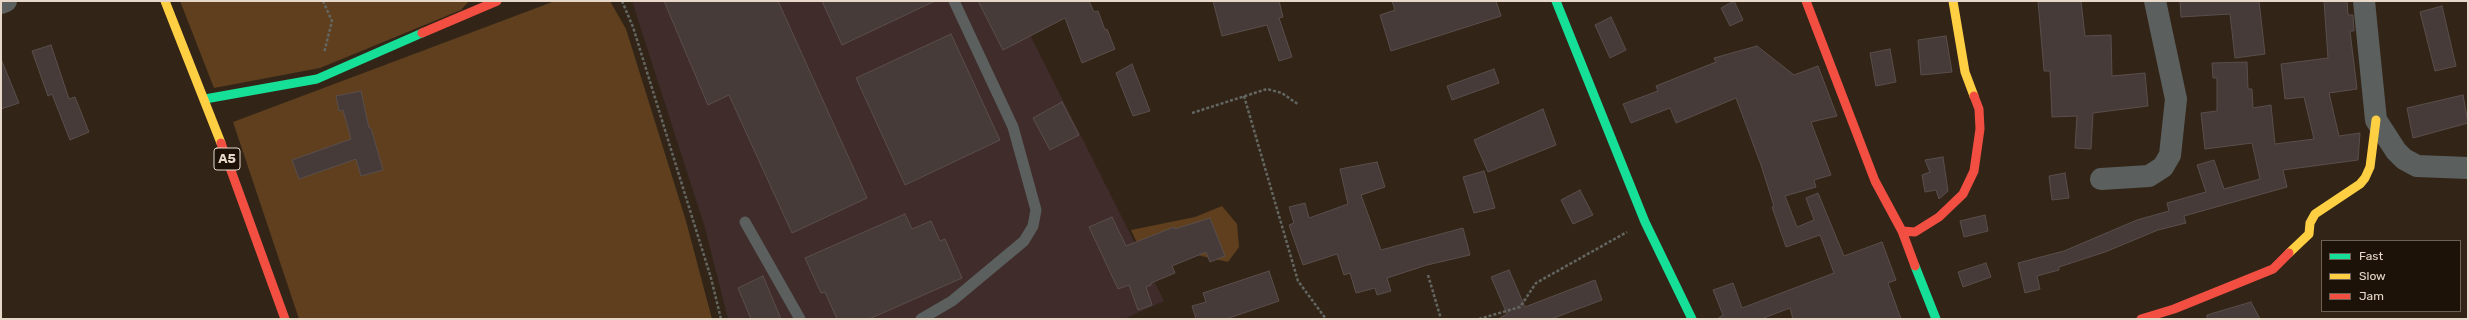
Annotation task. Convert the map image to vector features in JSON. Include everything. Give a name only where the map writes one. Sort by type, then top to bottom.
[{"type":"main road","name":"A5","points":[[165,1],[205,99],[285,319]]},
{"type":"main road","points":[[1556,1],[1645,222],[1692,319]]},
{"type":"main road","points":[[1806,1],[1875,181],[1902,231],[1936,319]]},
{"type":"main road","points":[[1902,231],[1915,232],[1939,217],[1963,194],[1974,171],[1980,130],[1979,109],[1965,72],[1953,1]]},
{"type":"main road","points":[[205,99],[317,79],[492,2]]},
{"type":"main road","points":[[2141,319],[2174,309],[2273,268],[2309,234],[2310,223],[2315,214],[2360,184],[2365,178],[2370,167],[2376,120]]},
{"type":"street","points":[[1,3],[6,1]]},
{"type":"street","points":[[2101,179],[2149,176],[2163,167],[2170,155],[2176,99],[2155,1]]},
{"type":"street","points":[[2364,1],[2376,120],[2396,151],[2404,159],[2417,166],[2468,168]]},
{"type":"lane","points":[[921,319],[952,301],[1024,241],[1033,226],[1036,210],[1014,127],[954,1]]},
{"type":"lane","points":[[745,222],[800,319]]},
{"type":"path","points":[[317,79],[332,21],[323,1]]},
{"type":"path","points":[[622,1],[633,27],[711,278],[721,319]]},
{"type":"path","points":[[1192,113],[1268,89],[1282,93],[1299,105]]},
{"type":"path","points":[[1244,96],[1298,281],[1326,319]]},
{"type":"path","points":[[1478,319],[1520,307],[1536,283],[1645,222]]},
{"type":"path","points":[[1428,274],[1441,319]]},
{"type":"shaded area","points":[[180,1],[469,1],[461,10],[320,68],[214,88]]},
{"type":"shaded area","points":[[555,1],[610,1],[626,29],[686,221],[712,319],[299,319],[233,122]]},
{"type":"shaded area","points":[[632,1],[1013,1],[1164,301],[1124,319],[728,319],[705,228]]},
{"type":"shaded area","points":[[1222,206],[1237,224],[1239,247],[1228,262],[1197,255],[1151,272],[1131,230],[1195,217]]},
{"type":"building","points":[[664,1],[778,1],[867,198],[792,233],[729,95],[708,105]]},
{"type":"building","points":[[822,1],[935,1],[842,45]]},
{"type":"building","points":[[978,1],[1089,1],[1094,12],[1098,11],[1105,30],[1107,29],[1115,49],[1082,63],[1065,18],[1003,50]]},
{"type":"building","points":[[1213,1],[1279,1],[1283,17],[1279,18],[1292,57],[1279,61],[1267,25],[1222,36]]},
{"type":"building","points":[[1392,1],[1496,1],[1501,16],[1391,51],[1380,15],[1395,10]]},
{"type":"building","points":[[1734,1],[1743,20],[1730,26],[1721,8]]},
{"type":"building","points":[[2038,1],[2081,1],[2085,36],[2111,35],[2112,76],[2145,73],[2148,106],[2093,113],[2091,149],[2075,148],[2077,116],[2052,117],[2050,71],[2044,71]]},
{"type":"building","points":[[2180,1],[2259,1],[2265,54],[2235,58],[2230,14],[2181,17]]},
{"type":"building","points":[[2324,1],[2347,1],[2348,15],[2353,15],[2354,31],[2350,31],[2357,89],[2329,93],[2339,136],[2360,133],[2358,160],[2283,170],[2287,187],[2184,216],[2186,223],[2158,230],[2105,252],[2059,267],[2059,270],[2037,276],[2040,289],[2025,293],[2018,263],[2064,251],[2137,220],[2169,211],[2167,203],[2206,192],[2197,165],[2214,160],[2224,189],[2260,179],[2252,143],[2205,149],[2201,113],[2217,111],[2217,78],[2213,78],[2212,63],[2247,62],[2248,89],[2252,89],[2253,108],[2271,105],[2275,144],[2314,139],[2304,97],[2285,99],[2281,64],[2328,58]]},
{"type":"building","points":[[2442,6],[2456,66],[2435,71],[2420,12]]},
{"type":"building","points":[[1611,17],[1626,50],[1610,58],[1595,25]]},
{"type":"building","points":[[951,34],[1000,140],[905,185],[856,78]]},
{"type":"building","points":[[1946,36],[1952,72],[1921,75],[1918,40]]},
{"type":"building","points":[[51,45],[69,99],[75,97],[89,132],[70,140],[52,94],[48,96],[32,51]]},
{"type":"building","points":[[1757,46],[1794,75],[1818,66],[1837,116],[1811,122],[1831,175],[1814,180],[1816,187],[1785,196],[1797,227],[1814,220],[1806,198],[1818,193],[1844,256],[1882,242],[1896,280],[1888,283],[1901,319],[1793,319],[1790,308],[1761,319],[1717,319],[1723,315],[1713,290],[1733,283],[1742,308],[1834,273],[1820,235],[1786,247],[1772,207],[1774,206],[1761,165],[1736,98],[1676,123],[1670,108],[1631,123],[1623,104],[1658,91],[1656,86],[1716,62],[1714,58]]},
{"type":"building","points":[[1890,49],[1896,82],[1876,86],[1870,53]]},
{"type":"building","points":[[1,59],[19,103],[1,109]]},
{"type":"building","points":[[1132,64],[1150,111],[1133,116],[1116,73]]},
{"type":"building","points":[[1494,69],[1499,83],[1452,100],[1447,86]]},
{"type":"building","points":[[361,91],[369,128],[371,128],[383,170],[361,176],[356,159],[299,179],[292,160],[351,139],[343,110],[339,111],[336,96]]},
{"type":"building","points":[[2463,95],[2468,123],[2413,138],[2407,108]]},
{"type":"building","points":[[1062,102],[1079,135],[1050,150],[1033,118]]},
{"type":"building","points":[[1543,109],[1556,145],[1488,172],[1474,140]]},
{"type":"building","points":[[1943,157],[1948,191],[1939,199],[1936,190],[1925,192],[1922,175],[1930,172],[1925,160]]},
{"type":"building","points":[[1377,162],[1385,187],[1361,195],[1381,250],[1463,228],[1470,255],[1427,265],[1387,278],[1391,291],[1377,295],[1375,288],[1356,293],[1350,273],[1344,275],[1337,254],[1303,265],[1289,225],[1294,223],[1289,207],[1305,203],[1309,218],[1348,204],[1340,169]]},
{"type":"building","points":[[1484,171],[1495,208],[1474,213],[1463,177]]},
{"type":"building","points":[[2065,173],[2069,198],[2052,200],[2049,176]]},
{"type":"building","points":[[1580,190],[1593,215],[1573,224],[1561,200]]},
{"type":"building","points":[[905,214],[912,229],[931,221],[940,241],[945,239],[962,278],[869,319],[837,319],[825,292],[821,293],[805,258]]},
{"type":"building","points":[[1985,215],[1988,231],[1964,237],[1960,221]]},
{"type":"building","points":[[1112,217],[1126,246],[1174,227],[1175,229],[1210,218],[1225,256],[1210,262],[1206,252],[1172,266],[1175,273],[1151,283],[1151,285],[1146,287],[1152,305],[1138,310],[1129,285],[1118,289],[1089,227]]},
{"type":"building","points":[[1986,263],[1991,277],[1963,287],[1958,272]]},
{"type":"building","points":[[1509,270],[1525,307],[1595,280],[1602,300],[1551,319],[1498,319],[1507,314],[1491,277]]},
{"type":"building","points":[[1269,271],[1279,301],[1226,319],[1196,319],[1192,306],[1206,302],[1203,293]]},
{"type":"building","points":[[763,276],[781,319],[751,319],[738,288]]},
{"type":"building","points":[[2251,302],[2260,319],[2207,319],[2207,315]]},
{"type":"traffic: fast","points":[[1556,1],[1645,222],[1692,319]]},
{"type":"traffic: fast","points":[[205,99],[317,79],[422,33]]},
{"type":"traffic: fast","points":[[1915,266],[1936,319]]},
{"type":"traffic: slow","points":[[165,1],[221,143]]},
{"type":"traffic: slow","points":[[1953,1],[1965,72],[1974,96]]},
{"type":"traffic: slow","points":[[2289,253],[2309,234],[2310,223],[2315,214],[2360,184],[2365,178],[2370,167],[2376,120]]},
{"type":"traffic: jam","points":[[422,33],[497,1]]},
{"type":"traffic: jam","points":[[1806,1],[1875,181],[1902,231],[1915,266]]},
{"type":"traffic: jam","points":[[1902,231],[1915,232],[1939,217],[1963,194],[1974,171],[1980,129],[1979,109],[1974,96]]},
{"type":"traffic: jam","points":[[221,143],[285,319]]},
{"type":"traffic: jam","points":[[2141,319],[2174,309],[2273,269],[2289,253]]}]
